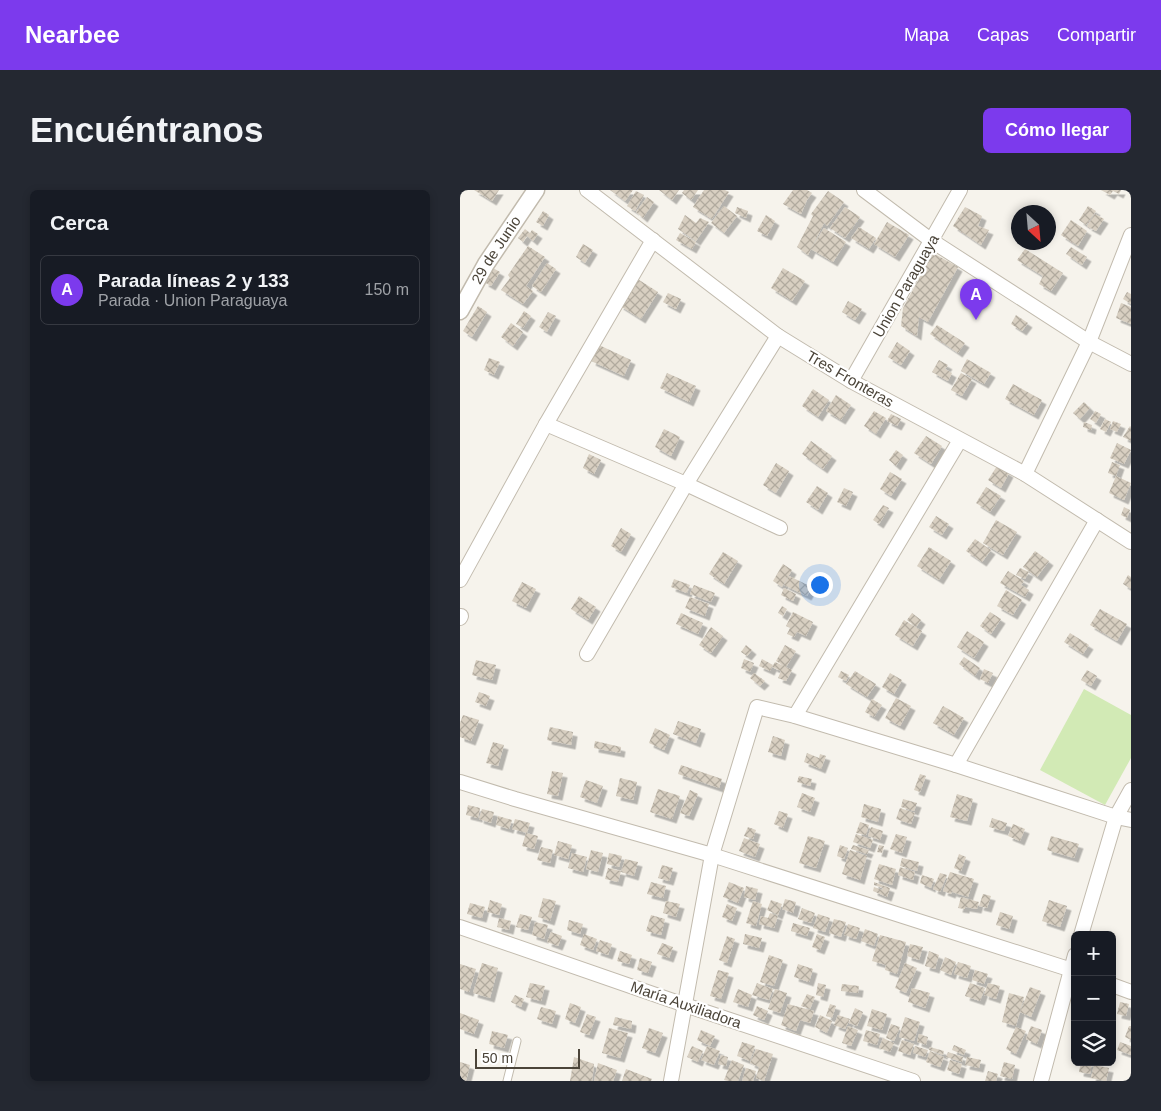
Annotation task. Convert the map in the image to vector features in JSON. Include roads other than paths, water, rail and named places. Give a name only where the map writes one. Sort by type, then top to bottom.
[{"type":"street","name":"29 de Junio","points":[[460,311],[486,264],[536,190]]},
{"type":"street","name":"Tres Fronteras","points":[[588,190],[778,336],[851,381],[1025,474],[1131,542]]},
{"type":"street","points":[[864,190],[932,241],[1089,342],[1131,364]]},
{"type":"street","name":"Union Paraguaya","points":[[851,381],[960,190]]},
{"type":"street","points":[[1025,474],[1089,342],[1131,235]]},
{"type":"street","points":[[460,580],[546,424],[653,240]]},
{"type":"street","points":[[587,654],[686,484],[778,336]]},
{"type":"street","points":[[546,424],[686,484],[780,528]]},
{"type":"street","points":[[795,716],[960,440]]},
{"type":"street","points":[[956,765],[1097,520]]},
{"type":"street","points":[[671,1081],[712,855],[757,707],[795,716],[956,765],[1116,817],[1131,820]]},
{"type":"street","points":[[460,782],[712,855],[1071,969]]},
{"type":"street","points":[[1082,931],[1116,817],[1131,790]]},
{"type":"street","name":"María Auxiliadora","points":[[460,927],[685,1006],[913,1081]]},
{"type":"street","points":[[1041,1081],[1071,976]]},
{"type":"street","points":[[1116,986],[1131,992]]},
{"type":"lane","points":[[507,1081],[517,1041]]},
{"type":"place","name":"Parada líneas 2 y 133","points":[[976,320]]}]
